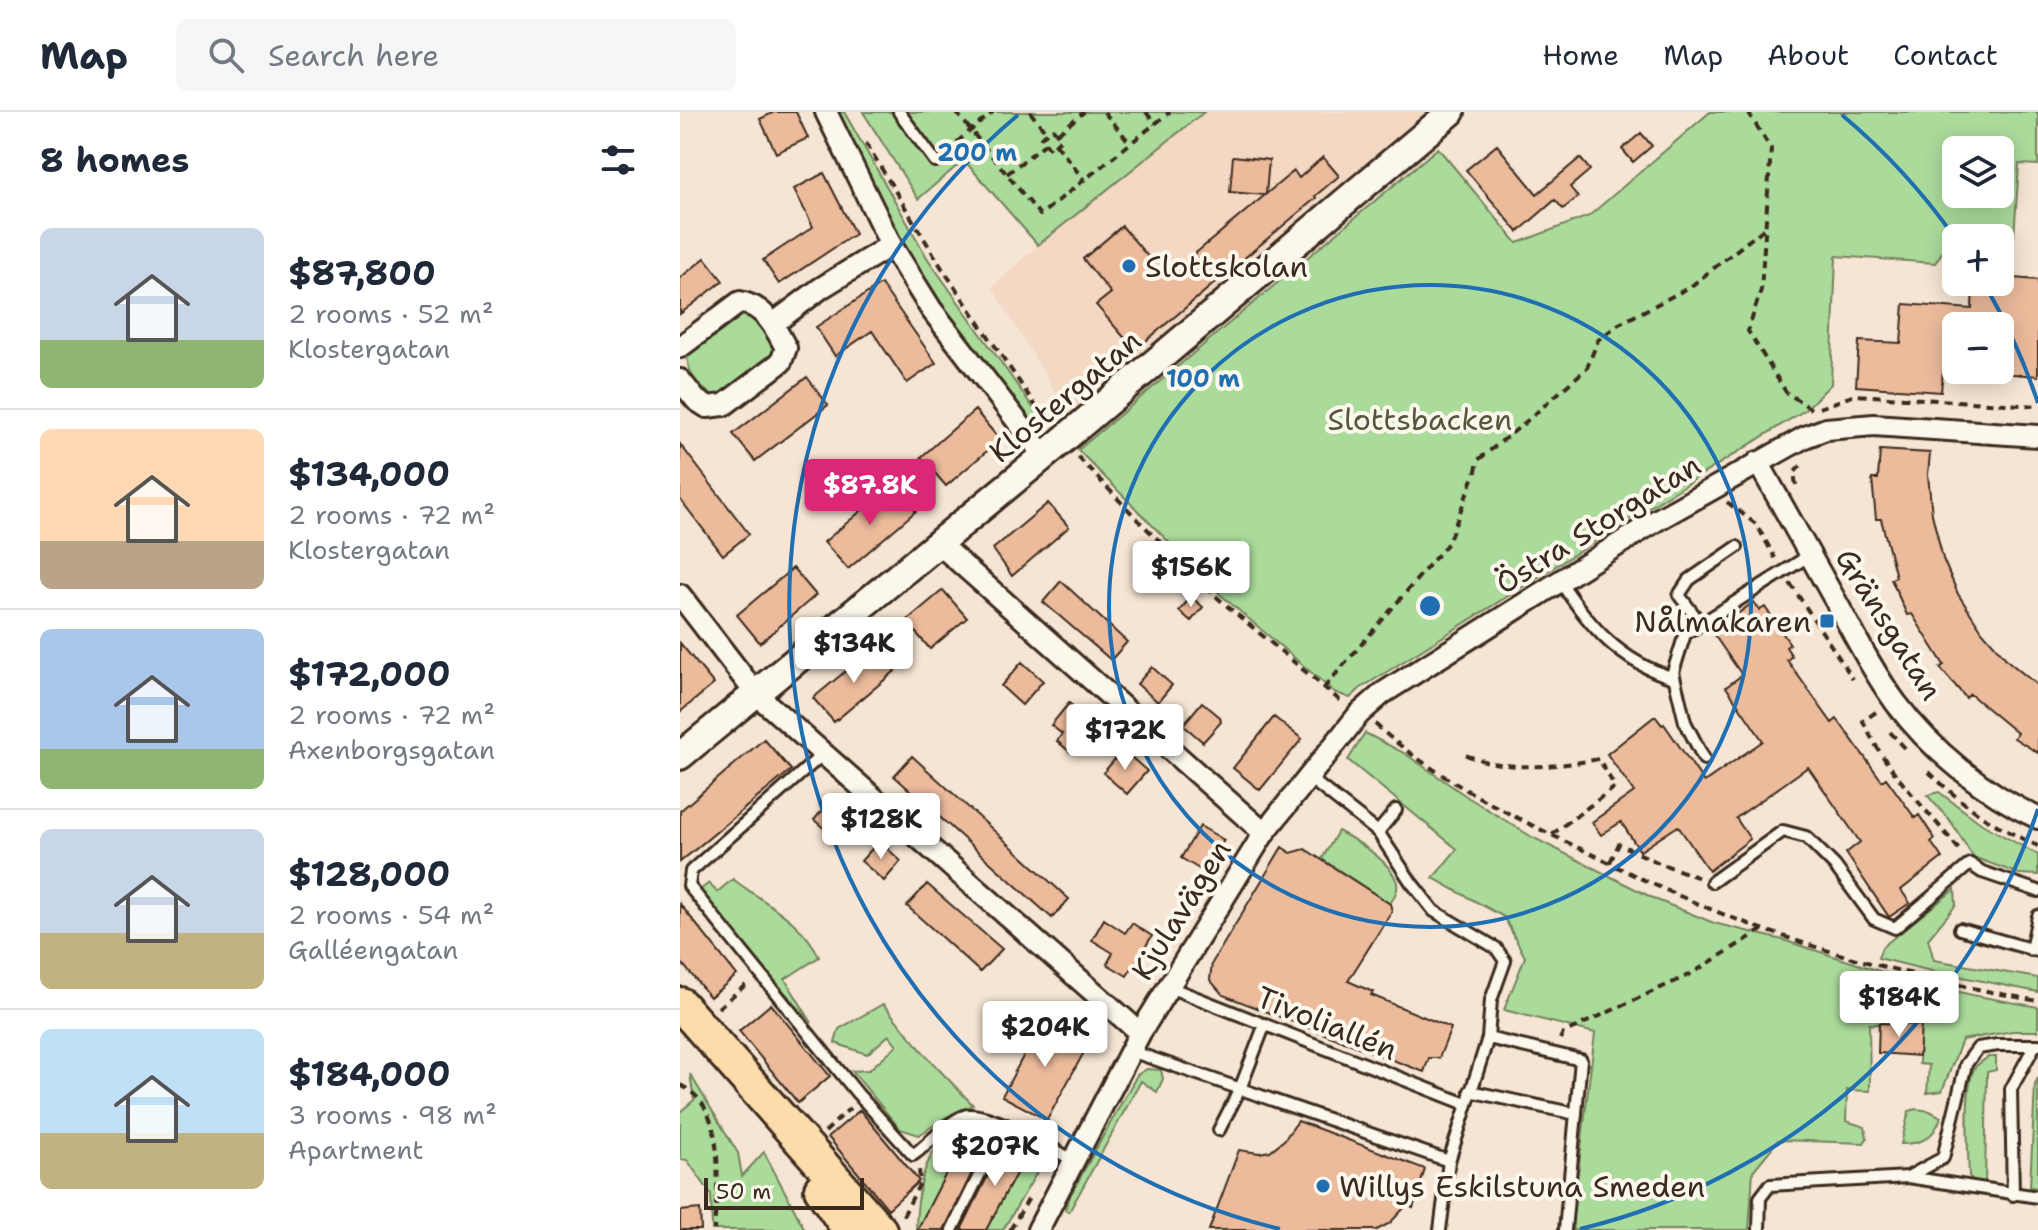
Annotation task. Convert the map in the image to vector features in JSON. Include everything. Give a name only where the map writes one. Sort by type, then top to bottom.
[{"type":"main road","points":[[680,1004],[746,1077],[891,1225]]},
{"type":"main road","points":[[746,1077],[849,1230]]},
{"type":"street","points":[[826,112],[891,245],[931,309],[1053,449]]},
{"type":"street","name":"Klostergatan","points":[[680,756],[1053,449],[1451,112]]},
{"type":"street","points":[[773,324],[821,288],[891,245]]},
{"type":"street","points":[[680,347],[740,302],[750,303],[773,324],[786,348],[781,362],[724,405],[707,407],[696,400],[680,380]]},
{"type":"street","name":"Östra Storgatan","points":[[1264,833],[1359,714],[1383,693],[1657,520],[1758,462],[1818,432],[1847,426],[1874,425],[2038,436]]},
{"type":"street","name":"Gränsgatan","points":[[1758,462],[1874,670],[1897,705],[1930,741],[1970,775],[2020,810],[2038,818]]},
{"type":"street","points":[[938,543],[1264,833]]},
{"type":"street","points":[[683,604],[757,695],[824,753],[1136,1042]]},
{"type":"street","name":"Kjulavägen","points":[[1045,1227],[1074,1161],[1136,1042],[1264,833]]},
{"type":"lane","points":[[899,112],[935,161]]},
{"type":"lane","points":[[1701,624],[1679,595],[1689,580],[1737,547]]},
{"type":"lane","points":[[1704,759],[1685,722],[1673,672],[1685,634],[1810,555]]},
{"type":"lane","points":[[1560,581],[1586,621],[1620,650],[1653,672],[1674,678]]},
{"type":"lane","points":[[824,753],[691,871],[689,886],[861,1098],[913,1155],[962,1116],[976,1114],[1074,1161]]},
{"type":"lane","points":[[1308,777],[1378,832],[1434,911],[1496,948],[1505,961],[1491,1000],[1488,1038],[1449,1161],[1440,1230]]},
{"type":"lane","points":[[1378,832],[1396,810]]},
{"type":"lane","points":[[1712,882],[1783,831],[1806,837],[1835,866],[1874,919],[1895,928],[1970,864],[1982,872],[2038,891]]},
{"type":"lane","points":[[1960,929],[2034,951],[2038,916]]},
{"type":"lane","name":"Tivoliallén","points":[[1169,987],[1466,1104]]},
{"type":"lane","points":[[1219,1130],[1240,1089],[1265,1024]]},
{"type":"lane","points":[[1488,1038],[1581,1060],[1565,1230]]},
{"type":"lane","points":[[1136,1042],[1240,1089],[1449,1161]]},
{"type":"lane","points":[[1908,1177],[1943,1158],[1966,1064],[1978,1048],[2037,1045]]},
{"type":"lane","points":[[2013,1195],[2011,1089],[2037,1045]]},
{"type":"lane","points":[[1470,1091],[1576,1114]]},
{"type":"lane","points":[[952,1230],[1004,1125]]},
{"type":"lane","points":[[1759,1230],[1760,1198],[1770,1185],[1908,1177],[2038,1197]]},
{"type":"path","points":[[956,112],[1040,215],[1170,112]]},
{"type":"path","points":[[935,161],[993,112]]},
{"type":"path","points":[[1030,112],[1047,133]]},
{"type":"path","points":[[1057,134],[1084,112]]},
{"type":"path","points":[[1104,112],[1130,143]]},
{"type":"path","points":[[1146,112],[1155,124]]},
{"type":"path","points":[[1748,112],[1771,149],[1761,290],[1748,331],[1786,392],[1814,411]]},
{"type":"path","points":[[1053,129],[1057,134],[1061,139],[1050,149],[1041,137],[1053,129]]},
{"type":"path","points":[[865,141],[1053,449],[1324,688],[1419,758],[1507,812],[1683,898],[1765,928],[1925,977],[2038,1001]]},
{"type":"path","points":[[1007,174],[1046,143]]},
{"type":"path","points":[[1056,144],[1084,180]]},
{"type":"path","points":[[1324,688],[1448,543],[1478,460],[1587,368],[1598,340],[1619,324],[1690,287],[1766,227]]},
{"type":"path","points":[[1818,432],[1808,414],[1855,395],[2038,406]]},
{"type":"path","points":[[1798,494],[1794,473],[1805,461]]},
{"type":"path","points":[[1876,712],[1863,721],[1874,745],[1903,785],[1970,864]]},
{"type":"path","points":[[1466,755],[1485,763],[1557,767],[1599,759],[1615,787],[1551,835]]},
{"type":"path","points":[[1609,863],[1619,844],[1659,863],[1712,882]]},
{"type":"path","points":[[1552,1053],[1563,1033],[1691,974],[1765,928]]},
{"type":"path","points":[[711,1015],[759,973]]},
{"type":"path","points":[[680,1085],[688,1089],[711,1117],[717,1151],[714,1230]]},
{"type":"path","points":[[817,1139],[861,1098]]},
{"type":"path","points":[[891,1225],[905,1210],[920,1183],[920,1173],[913,1155]]},
{"type":"shaded area","name":"Slottskolan","points":[[1204,112],[1425,112],[1069,414],[992,287],[1038,245]]},
{"type":"green space","points":[[835,112],[844,112],[928,259],[1041,419],[1032,426],[962,339],[892,229]]},
{"type":"green space","points":[[863,112],[1204,112],[1038,245],[964,160],[918,199]]},
{"type":"green space","name":"Slottsbacken","points":[[1710,112],[2038,112],[2038,165],[2019,164],[2014,237],[2014,224],[1942,224],[1942,252],[1935,263],[1836,256],[1831,384],[1805,410],[1361,688],[1350,698],[1334,692],[1221,595],[1078,450],[1438,148],[1517,243],[1589,216]]},
{"type":"green space","points":[[737,313],[749,313],[775,349],[757,371],[717,397],[694,379],[687,352]]},
{"type":"green space","points":[[1365,733],[1404,753],[1532,837],[1657,900],[1714,923],[1783,940],[1895,976],[2038,1007],[2038,1031],[2013,1031],[1962,1040],[1942,1091],[1927,1093],[1929,1065],[1919,1064],[1920,1026],[1869,1024],[1870,1091],[1847,1090],[1846,1121],[1865,1127],[1867,1138],[1864,1143],[1778,1140],[1753,1171],[1749,1230],[1571,1230],[1595,1033],[1504,1010],[1525,957],[1504,917],[1433,878],[1457,849],[1348,760]]},
{"type":"green space","points":[[1939,792],[1982,824],[2038,855],[2038,875],[2019,874],[1973,857],[1952,823],[1927,795]]},
{"type":"green space","points":[[1338,831],[1371,851],[1392,872],[1397,886],[1390,904],[1322,859]]},
{"type":"green space","points":[[733,879],[781,913],[812,944],[819,957],[785,979],[812,1023],[731,932],[700,890],[709,883],[717,892]]},
{"type":"green space","points":[[1955,889],[1956,905],[1928,939],[1934,960],[2038,978],[2038,992],[1878,958],[1882,947]]},
{"type":"green space","points":[[883,1004],[973,1105],[919,1135],[900,1129],[852,1071],[869,1070],[897,1045],[889,1035],[867,1054],[835,1043],[839,1029]]},
{"type":"green space","points":[[1988,1057],[1996,1057],[1996,1070],[1987,1072],[1985,1185],[1975,1183],[1969,1176],[1967,1121],[1971,1078],[1975,1067]]},
{"type":"green space","points":[[1147,1069],[1161,1070],[1163,1079],[1157,1092],[1141,1081],[1069,1212],[1065,1210],[1137,1075]]},
{"type":"green space","points":[[690,1074],[738,1153],[742,1176],[764,1152],[805,1230],[712,1230],[711,1194],[687,1160],[680,1159],[680,1112],[694,1100]]},
{"type":"green space","points":[[2038,1078],[2038,1188],[2030,1187],[2035,1085]]},
{"type":"green space","points":[[1916,1109],[1941,1117],[1931,1135],[1915,1143],[1901,1144],[1909,1111]]},
{"type":"green space","points":[[973,1123],[916,1230],[922,1180],[934,1151],[957,1129]]},
{"type":"green space","points":[[1015,1138],[1042,1154],[1043,1162],[1003,1230],[986,1230],[1027,1153],[1011,1145]]},
{"type":"building","points":[[774,112],[796,112],[808,138],[776,153],[760,119]]},
{"type":"building","points":[[1641,133],[1652,146],[1633,162],[1622,149]]},
{"type":"building","points":[[1497,145],[1537,194],[1580,158],[1590,170],[1570,187],[1578,197],[1563,209],[1555,200],[1518,232],[1466,170]]},
{"type":"building","points":[[1233,156],[1269,160],[1266,194],[1294,171],[1299,178],[1323,157],[1339,176],[1135,350],[1096,305],[1111,293],[1083,259],[1122,226],[1166,278],[1265,195],[1230,192]]},
{"type":"building","points":[[824,173],[855,234],[779,284],[763,260],[813,227],[794,189]]},
{"type":"building","points":[[705,258],[723,281],[680,314],[680,278]]},
{"type":"building","points":[[2014,278],[2038,280],[2038,376],[2014,374],[2014,312],[1942,312],[1941,392],[1856,386],[1859,341],[1901,343],[1904,304],[1972,309],[1972,296],[2014,296]]},
{"type":"building","points":[[881,284],[936,363],[907,383],[872,331],[835,356],[816,327]]},
{"type":"building","points":[[807,377],[828,405],[755,461],[733,434]]},
{"type":"building","points":[[975,410],[1000,440],[946,486],[921,457]]},
{"type":"building","points":[[680,444],[749,534],[723,555],[680,499]]},
{"type":"building","points":[[1880,450],[1930,453],[1928,475],[1932,514],[1943,559],[1958,594],[1982,631],[2008,661],[2038,686],[2038,753],[2014,738],[2017,733],[1970,694],[1966,698],[1940,668],[1944,665],[1912,614],[1907,615],[1891,579],[1896,577],[1881,519],[1876,519],[1872,479],[1878,479]]},
{"type":"building","points":[[893,484],[916,511],[848,569],[824,542]]},
{"type":"building","points":[[1048,503],[1069,527],[1012,576],[993,549]]},
{"type":"building","points":[[793,568],[816,595],[760,643],[737,615]]},
{"type":"building","points":[[1061,581],[1127,642],[1111,660],[1043,602]]},
{"type":"building","points":[[943,590],[967,618],[930,649],[906,621]]},
{"type":"building","points":[[1191,597],[1203,607],[1191,621],[1179,611]]},
{"type":"building","points":[[1754,602],[1760,610],[1765,607],[1790,644],[1786,647],[1792,656],[1787,660],[1832,723],[1837,719],[1882,781],[1886,778],[1915,818],[1919,815],[1935,839],[1931,842],[1942,858],[1901,890],[1910,903],[1889,917],[1846,853],[1860,842],[1808,767],[1736,818],[1750,839],[1709,871],[1678,826],[1640,851],[1621,822],[1601,835],[1592,822],[1634,792],[1607,754],[1655,716],[1664,724],[1704,782],[1763,741],[1726,687],[1742,675],[1712,632]]},
{"type":"building","points":[[680,643],[714,684],[680,712]]},
{"type":"building","points":[[875,647],[895,671],[834,722],[813,698]]},
{"type":"building","points":[[1022,662],[1043,681],[1022,705],[1001,686]]},
{"type":"building","points":[[1152,667],[1172,685],[1158,702],[1137,684]]},
{"type":"building","points":[[1202,702],[1220,717],[1221,722],[1203,742],[1183,725]]},
{"type":"building","points":[[1069,703],[1090,720],[1091,728],[1070,752],[1057,741],[1062,734],[1051,725]]},
{"type":"building","points":[[1274,717],[1302,739],[1260,790],[1233,768]]},
{"type":"building","points":[[764,739],[791,770],[680,862],[680,811]]},
{"type":"building","points":[[1123,750],[1147,771],[1127,794],[1103,773]]},
{"type":"building","points":[[912,756],[1069,899],[1052,918],[894,776]]},
{"type":"building","points":[[832,799],[855,819],[837,839],[814,820]]},
{"type":"building","points":[[1200,826],[1224,840],[1204,872],[1181,858]]},
{"type":"building","points":[[879,841],[901,861],[884,881],[861,861]]},
{"type":"building","points":[[1282,847],[1291,853],[1305,849],[1390,904],[1392,911],[1348,981],[1373,992],[1371,995],[1451,1028],[1439,1058],[1429,1058],[1424,1072],[1223,995],[1210,980],[1212,963]]},
{"type":"building","points":[[927,884],[1002,949],[980,972],[907,906]]},
{"type":"building","points":[[680,904],[737,975],[710,997],[680,961]]},
{"type":"building","points":[[1104,919],[1125,933],[1132,923],[1152,936],[1127,976],[1107,964],[1113,953],[1092,940]]},
{"type":"building","points":[[771,1004],[830,1076],[798,1103],[739,1031]]},
{"type":"building","points":[[1043,1019],[1089,1043],[1047,1120],[1002,1096]]},
{"type":"building","points":[[1879,1023],[1921,1025],[1919,1056],[1878,1053]]},
{"type":"building","points":[[860,1110],[919,1181],[888,1209],[828,1137]]},
{"type":"building","name":"Willys Eskilstuna Smeden","points":[[1298,1121],[1425,1169],[1413,1208],[1407,1205],[1390,1223],[1377,1230],[1209,1230],[1239,1150],[1270,1151],[1284,1140]]},
{"type":"building","points":[[972,1123],[991,1134],[944,1230],[917,1230]]},
{"type":"building","points":[[1005,1141],[1027,1153],[986,1230],[961,1230]]},
{"type":"building","points":[[700,1209],[701,1230],[680,1230],[680,1211]]},
{"type":"place","name":"Slottskolan","points":[[1129,266]]},
{"type":"place","name":"Nålmakaren","points":[[1827,621]]},
{"type":"place","name":"Willys Eskilstuna Smeden","points":[[1323,1186]]}]
